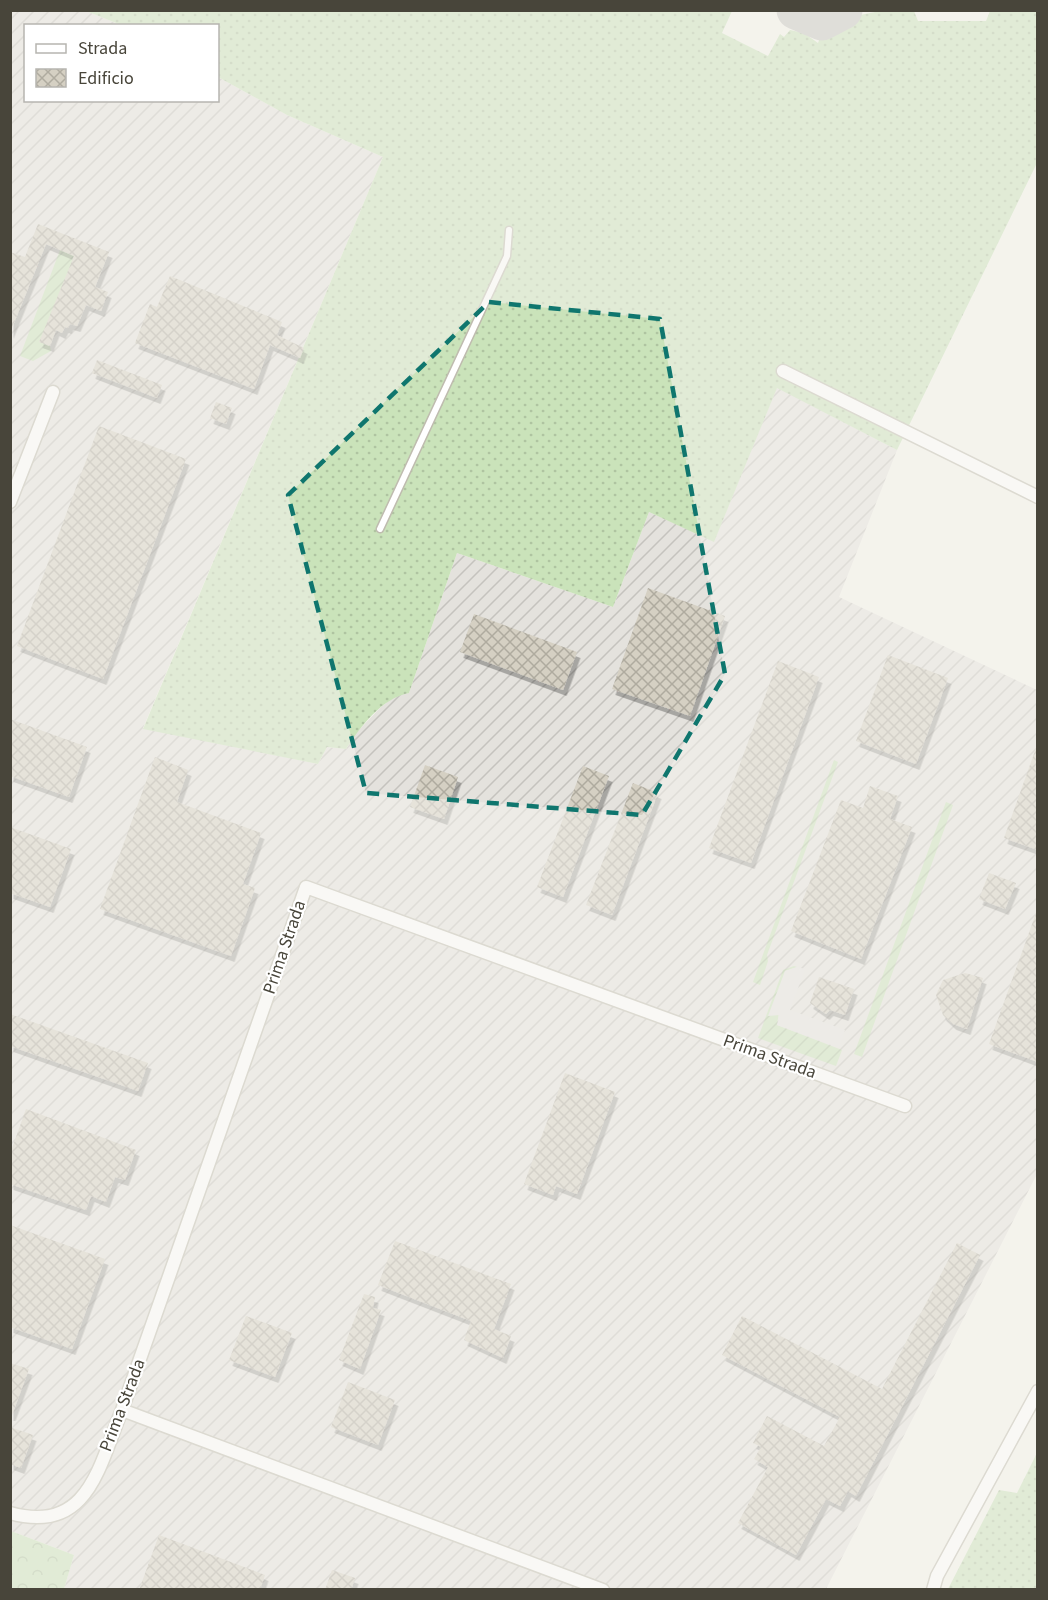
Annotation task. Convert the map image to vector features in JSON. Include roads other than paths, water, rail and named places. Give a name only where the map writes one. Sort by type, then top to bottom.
[{"type":"street","points":[[783,371],[1038,497]]},
{"type":"street","points":[[10,502],[52,393]]},
{"type":"street","name":"Prima Strada","points":[[10,1513],[40,1516],[65,1513],[79,1503],[89,1489],[122,1410],[306,887],[906,1106]]},
{"type":"street","points":[[933,1590],[937,1576],[1038,1391]]},
{"type":"street","points":[[122,1410],[603,1590]]},
{"type":"street","points":[[923,1590],[937,1576]]},
{"type":"lane","points":[[380,529],[507,256],[509,230]]}]
